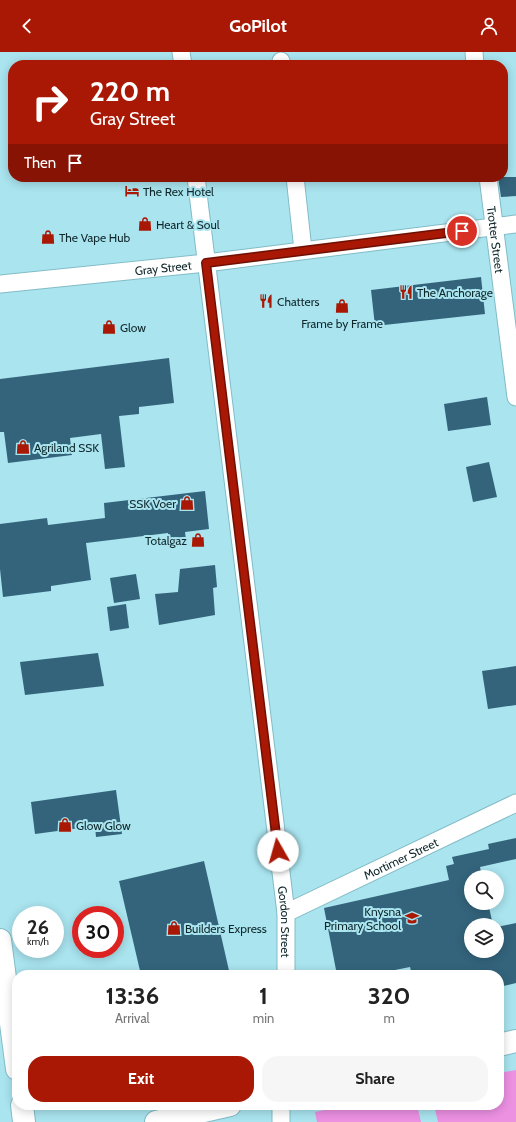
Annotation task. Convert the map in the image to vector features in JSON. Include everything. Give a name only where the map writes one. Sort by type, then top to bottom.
[{"type":"street","name":"Gordon Street","points":[[197,182],[286,913],[286,970]]},
{"type":"street","points":[[296,182],[303,250]]},
{"type":"street","name":"Trotter Street","points":[[489,182],[516,397]]},
{"type":"street","name":"Gray Street","points":[[0,284],[206,263],[516,224]]},
{"type":"street","name":"Mortimer Street","points":[[286,913],[516,803]]},
{"type":"street","points":[[0,940],[12,1031]]},
{"type":"street","points":[[504,1044],[516,1041]]},
{"type":"street","points":[[23,1110],[24,1122]]},
{"type":"street","points":[[156,1122],[208,1110]]},
{"type":"street","points":[[281,1110],[281,1122]]},
{"type":"shaded area","points":[[516,1070],[516,1122],[438,1122],[435,1110],[504,1110],[504,1072]]},
{"type":"shaded area","points":[[324,1110],[418,1110],[421,1122],[317,1122],[315,1112]]},
{"type":"building","points":[[508,177],[516,177],[516,196],[501,197],[499,182],[508,182]]},
{"type":"building","points":[[481,277],[485,314],[375,326],[371,290]]},
{"type":"building","points":[[169,358],[174,403],[139,407],[139,414],[119,416],[125,467],[105,469],[101,434],[70,438],[72,455],[8,463],[4,432],[0,432],[0,379]]},
{"type":"building","points":[[487,397],[491,425],[448,431],[444,404]]},
{"type":"building","points":[[489,462],[497,497],[473,502],[466,467]]},
{"type":"building","points":[[205,491],[209,529],[185,532],[186,540],[168,542],[168,533],[86,543],[91,580],[51,586],[51,591],[3,597],[0,569],[0,524],[47,518],[48,525],[105,518],[104,503]]},
{"type":"building","points":[[215,565],[217,587],[213,588],[215,615],[159,625],[155,594],[178,592],[180,569]]},
{"type":"building","points":[[136,574],[140,599],[114,603],[110,578]]},
{"type":"building","points":[[126,604],[129,628],[110,631],[107,607]]},
{"type":"building","points":[[98,653],[104,686],[25,695],[20,662]]},
{"type":"building","points":[[516,666],[516,705],[488,709],[482,671]]},
{"type":"building","points":[[116,790],[122,834],[96,837],[95,826],[35,834],[31,802]]},
{"type":"building","points":[[516,838],[516,859],[480,867],[481,870],[464,870],[464,910],[490,910],[491,918],[464,918],[464,958],[504,958],[504,926],[516,923],[516,983],[504,986],[504,970],[411,970],[410,967],[395,970],[336,970],[324,908],[449,880],[446,866],[454,864],[452,857],[489,849],[488,844]]},
{"type":"building","name":"Builders Express","points":[[204,861],[229,970],[140,970],[119,881]]},
{"type":"place","name":"The Rex Hotel","points":[[132,191]]},
{"type":"place","name":"Heart & Soul","points":[[145,224]]},
{"type":"place","name":"The Vape Hub","points":[[48,237]]},
{"type":"place","name":"The Anchorage","points":[[406,292]]},
{"type":"place","name":"Chatters","points":[[266,301]]},
{"type":"place","name":"Frame by Frame","points":[[342,306]]},
{"type":"place","name":"Glow","points":[[109,327]]},
{"type":"place","name":"Agriland SSK","points":[[23,447]]},
{"type":"place","name":"SSK Voer","points":[[187,503]]},
{"type":"place","name":"Totalgaz","points":[[198,540]]},
{"type":"place","name":"Glow Glow","points":[[65,825]]},
{"type":"place","name":"Knysna Primary School","points":[[412,918]]},
{"type":"place","name":"Builders Express","points":[[174,928]]},
{"type":"route","points":[[278,851],[206,263],[462,231]]}]
